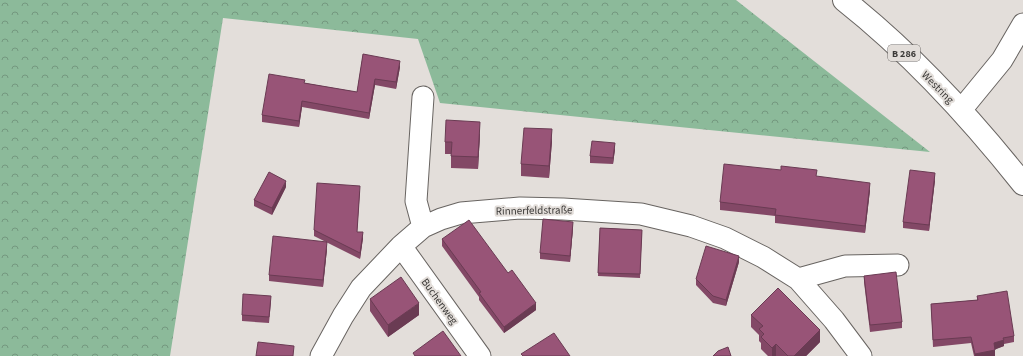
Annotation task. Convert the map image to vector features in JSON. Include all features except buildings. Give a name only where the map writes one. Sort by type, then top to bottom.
[{"type":"main road","name":"Westring","points":[[844,0],[863,15],[911,60],[961,110],[1023,184]]},
{"type":"street","points":[[961,110],[1002,60],[1023,24]]},
{"type":"street","points":[[423,97],[416,201],[423,227]]},
{"type":"street","name":"Rinnerfeldstraße","points":[[321,356],[343,316],[361,288],[401,246],[423,227],[441,219],[461,213],[520,208],[563,208],[641,214],[691,226],[725,238],[762,257],[798,280],[834,320],[861,356]]},
{"type":"street","name":"Buchenweg","points":[[401,246],[480,356]]},
{"type":"street","points":[[798,280],[845,266],[898,265]]},
{"type":"green space","points":[[0,0],[736,0],[930,152],[440,103],[418,39],[223,18],[170,356],[0,356]]}]
